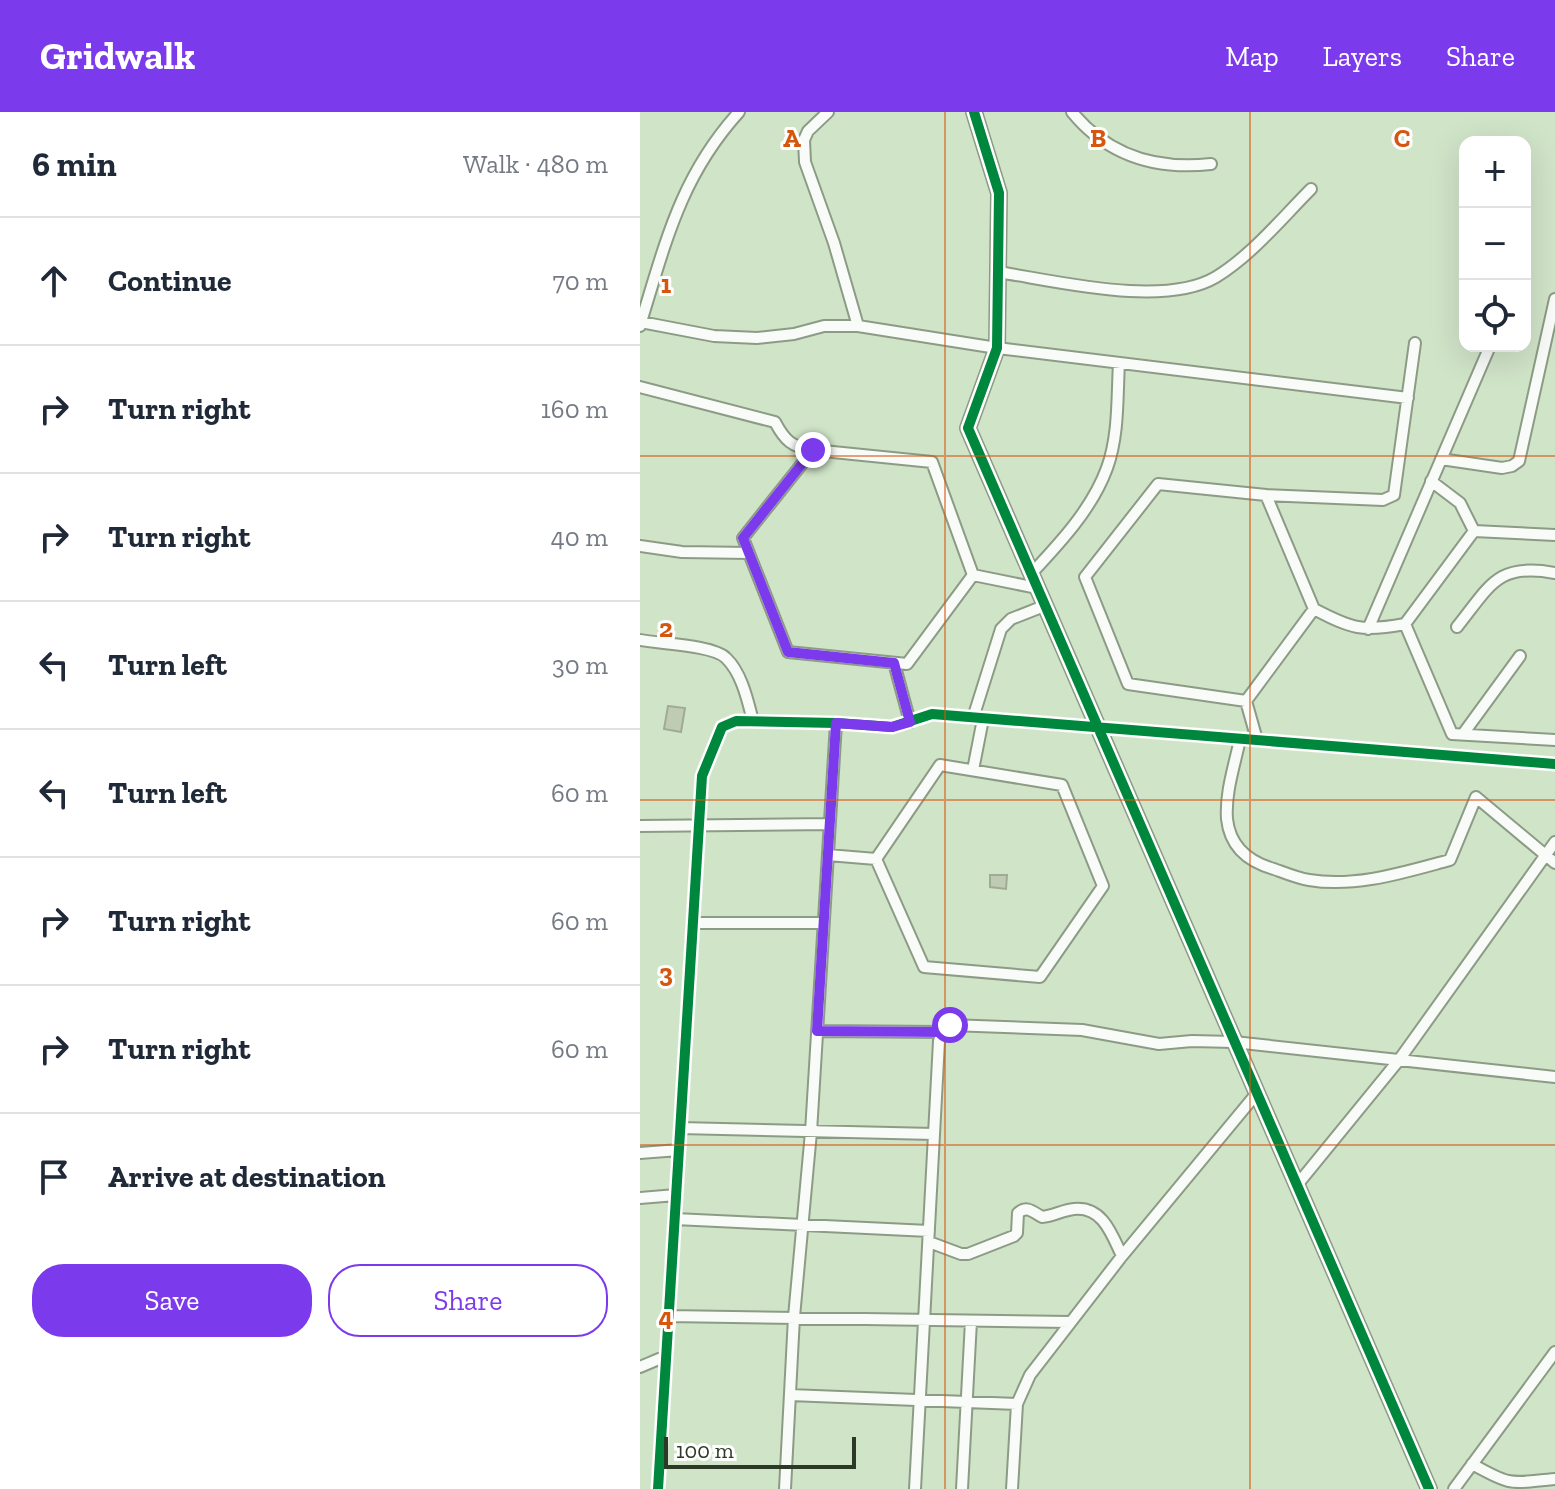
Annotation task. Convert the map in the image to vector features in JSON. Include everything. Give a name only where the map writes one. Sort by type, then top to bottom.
[{"type":"street","points":[[739,112],[720,133],[695,171],[672,218],[640,324],[714,336],[757,338],[794,334],[824,326],[858,326],[997,348],[1408,398]]},
{"type":"street","points":[[828,112],[808,131],[804,140],[805,162],[834,243],[858,326]]},
{"type":"street","points":[[975,112],[999,193],[997,348],[968,428],[1429,1489]]},
{"type":"street","points":[[1072,112],[1093,135],[1116,152],[1148,162],[1184,167],[1211,164]]},
{"type":"street","points":[[998,272],[1149,292],[1182,289],[1215,278],[1248,251],[1311,189]]},
{"type":"street","points":[[1441,459],[1502,468],[1519,461],[1555,299]]},
{"type":"street","points":[[1246,701],[1128,684],[1085,577],[1158,484],[1266,495],[1389,499],[1396,490],[1415,343]]},
{"type":"street","points":[[1368,629],[1487,352]]},
{"type":"street","points":[[1034,581],[1090,501],[1107,468],[1115,432],[1119,363]]},
{"type":"street","points":[[640,387],[775,422],[784,438],[794,447],[932,462],[973,575]]},
{"type":"street","points":[[813,450],[743,538],[788,652],[907,664],[973,575]]},
{"type":"street","points":[[1431,481],[1460,503],[1474,531]]},
{"type":"street","points":[[1266,495],[1314,609],[1355,629],[1405,624],[1474,531]]},
{"type":"street","points":[[1474,531],[1555,535]]},
{"type":"street","points":[[640,546],[682,552],[749,553]]},
{"type":"street","points":[[1457,627],[1502,576],[1519,570],[1555,573]]},
{"type":"street","points":[[973,575],[1034,581]]},
{"type":"street","points":[[973,770],[978,718],[1001,629],[1011,619],[1044,606]]},
{"type":"street","points":[[1246,701],[1314,609]]},
{"type":"street","points":[[1405,624],[1458,734]]},
{"type":"street","points":[[640,640],[714,651],[726,658],[747,697],[753,721]]},
{"type":"street","points":[[1436,755],[1458,734],[1520,656]]},
{"type":"street","points":[[894,663],[910,722]]},
{"type":"street","points":[[1246,701],[1257,740]]},
{"type":"street","points":[[658,1489],[702,776],[722,727],[736,721],[753,721],[892,727],[932,714],[1555,764]]},
{"type":"street","points":[[785,1489],[794,1317],[811,1132],[836,723]]},
{"type":"street","points":[[1458,734],[1555,740]]},
{"type":"street","points":[[1240,739],[1227,800],[1227,821],[1240,851],[1253,863],[1307,880],[1348,882],[1402,873],[1450,860],[1476,797],[1555,863]]},
{"type":"street","points":[[940,765],[1062,785],[1103,886],[1040,977],[924,967],[876,859],[940,765]]},
{"type":"street","points":[[640,826],[830,824]]},
{"type":"street","points":[[1297,1185],[1399,1060],[1555,842]]},
{"type":"street","points":[[828,855],[876,859]]},
{"type":"street","points":[[693,923],[824,923]]},
{"type":"street","points":[[915,1489],[939,1041],[942,1032],[950,1025],[1082,1030],[1159,1044],[1234,1042],[1555,1077]]},
{"type":"street","points":[[817,1031],[942,1032]]},
{"type":"street","points":[[1012,1489],[1017,1404],[1030,1375],[1122,1256],[1257,1093]]},
{"type":"street","points":[[680,1128],[934,1134]]},
{"type":"street","points":[[640,1153],[679,1150]]},
{"type":"street","points":[[640,1198],[676,1195]]},
{"type":"street","points":[[675,1219],[929,1237],[961,1254],[968,1254],[1014,1236],[1021,1210],[1031,1210],[1042,1217],[1085,1209],[1099,1216],[1106,1224],[1122,1256]]},
{"type":"street","points":[[668,1316],[1070,1322]]},
{"type":"street","points":[[962,1489],[971,1321]]},
{"type":"street","points":[[1454,1489],[1555,1352]]},
{"type":"street","points":[[640,1367],[666,1356]]},
{"type":"street","points":[[790,1395],[1017,1404]]},
{"type":"street","points":[[1472,1464],[1503,1481],[1516,1484],[1555,1479]]},
{"type":"building","points":[[668,706],[685,708],[681,732],[664,729]]},
{"type":"building","points":[[990,875],[1007,875],[1006,889],[990,887]]},
{"type":"cycle path","points":[[974,112],[999,193],[997,348],[968,428],[1429,1489]]},
{"type":"cycle path","points":[[658,1489],[702,776],[722,727],[736,721],[892,727],[932,714],[1555,764]]},
{"type":"route","points":[[813,450],[743,538],[788,652],[894,663],[910,722],[892,727],[836,723],[817,1031],[942,1032],[950,1025]]}]
